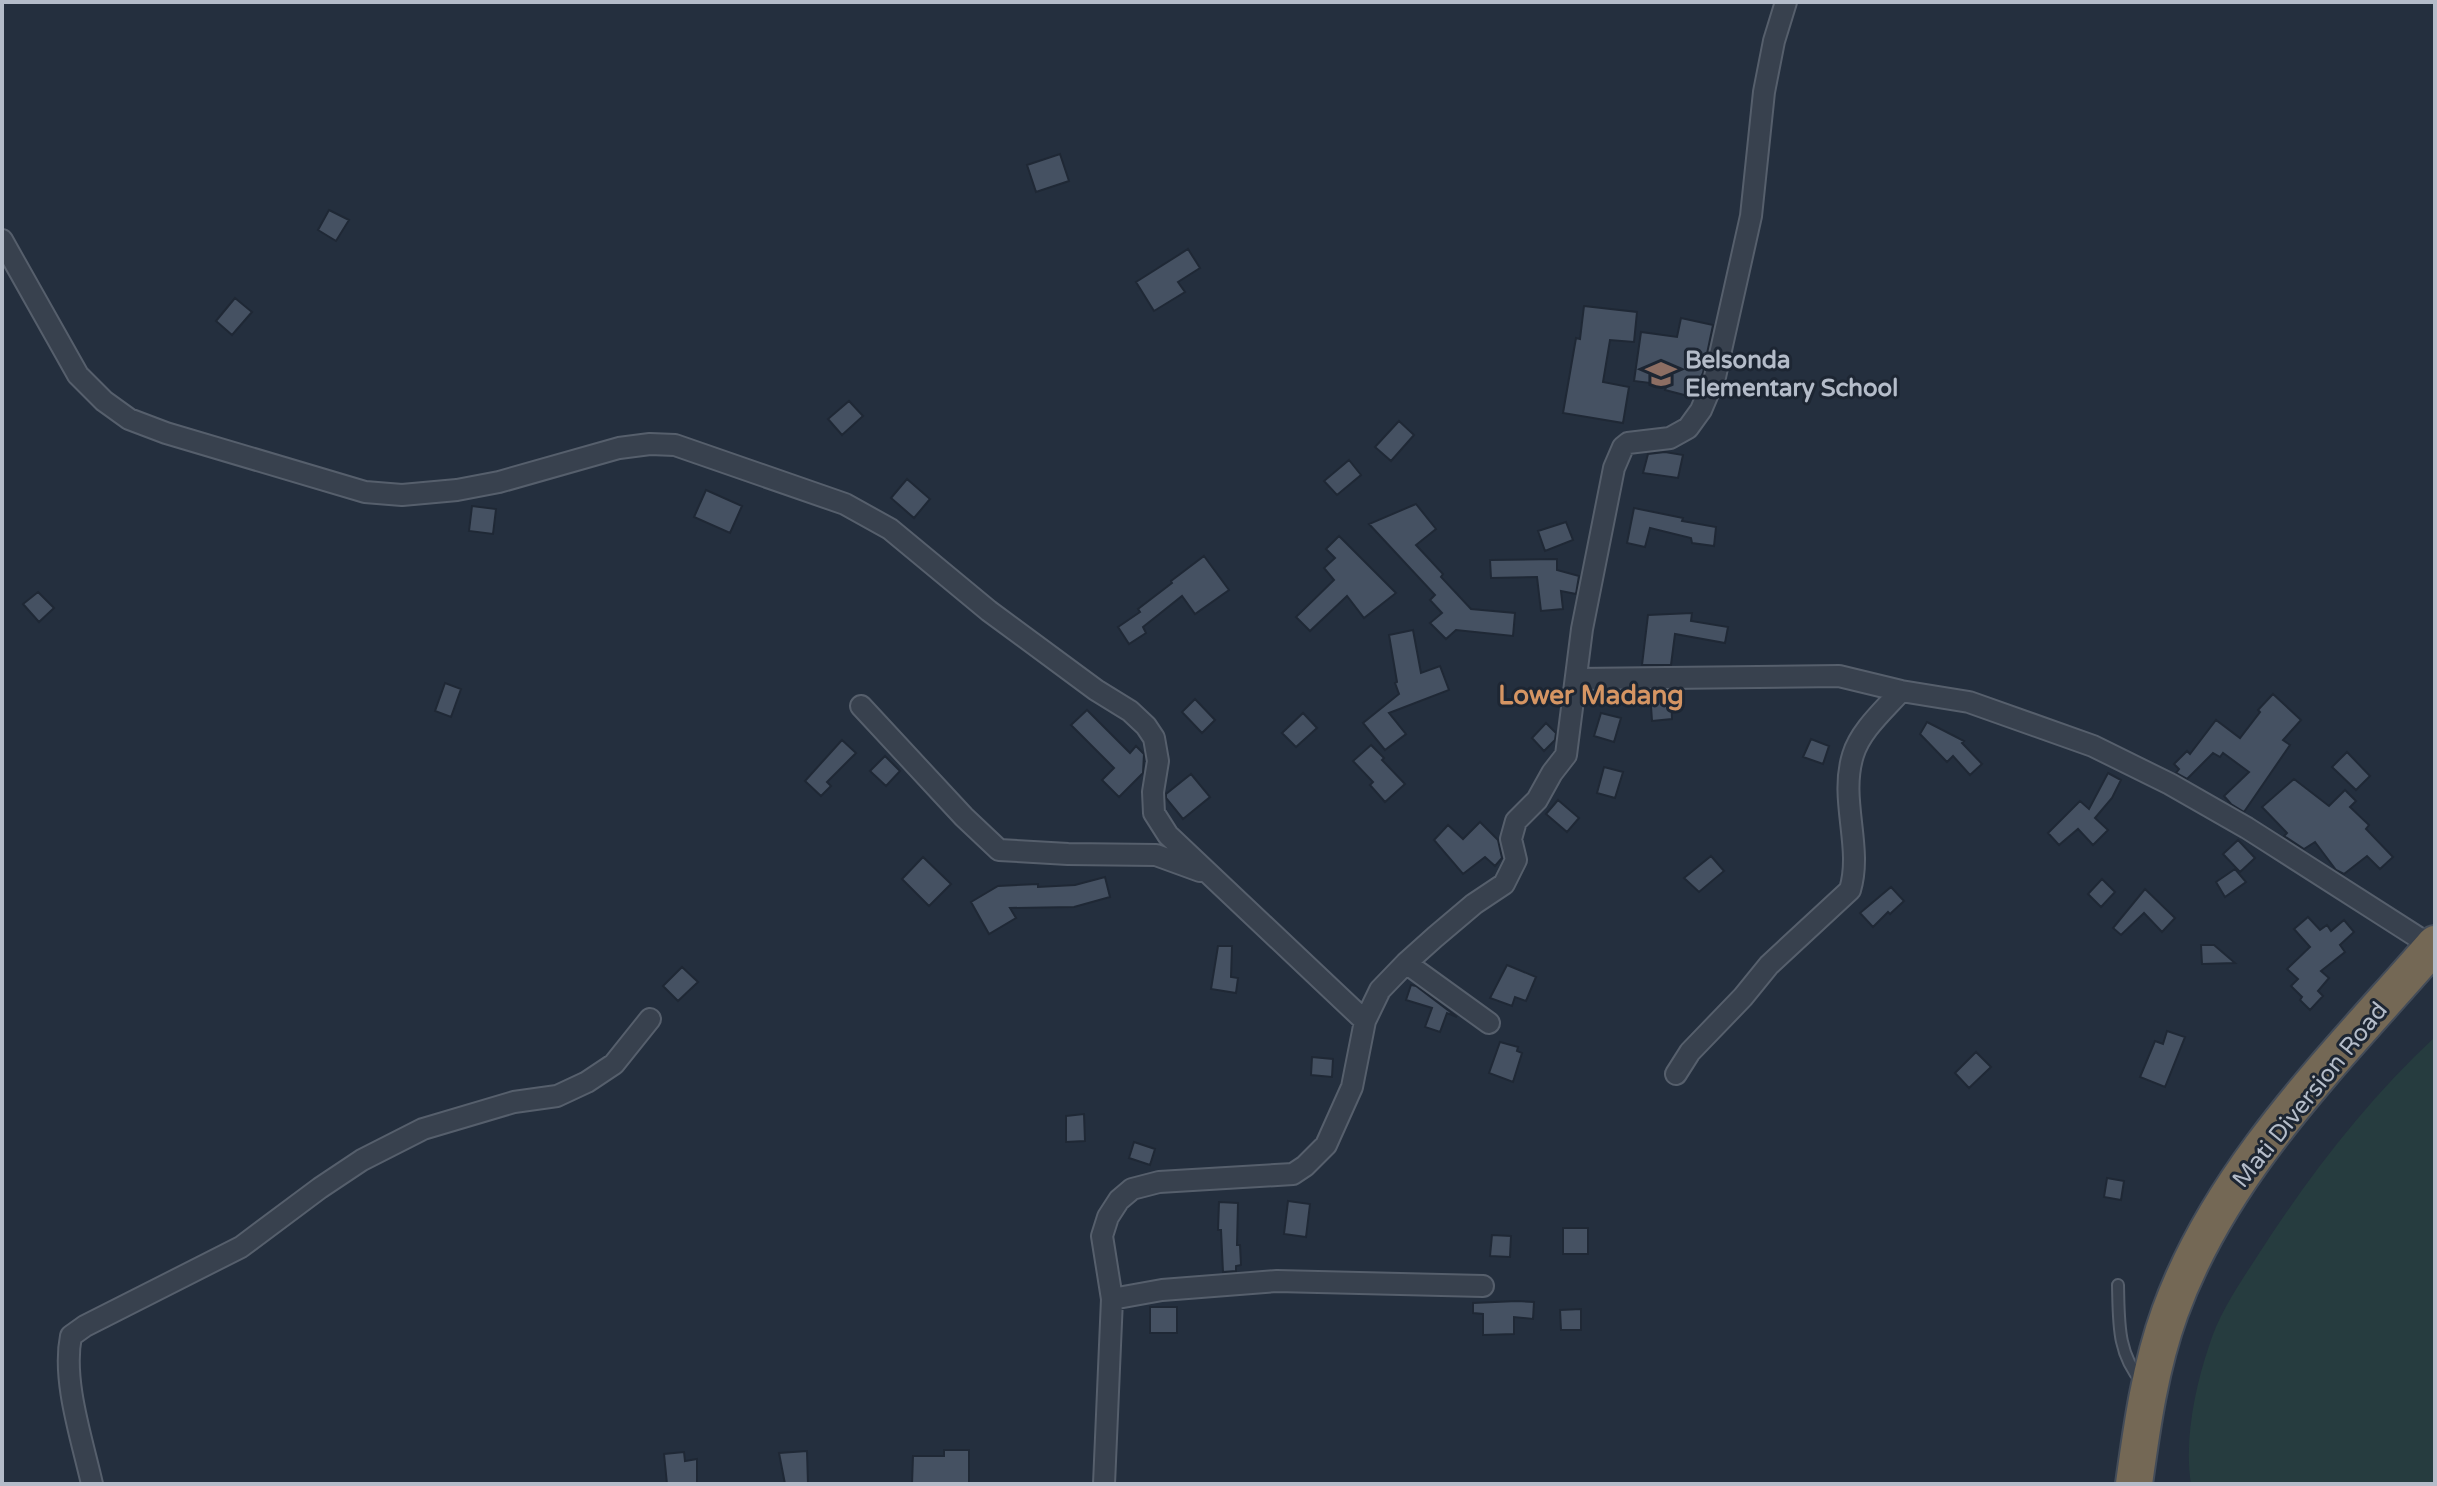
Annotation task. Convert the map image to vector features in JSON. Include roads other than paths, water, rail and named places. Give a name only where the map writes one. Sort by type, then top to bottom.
[{"type":"highway","name":"Mati Diversion Road","points":[[2134,1484],[2149,1390],[2170,1313],[2191,1262],[2215,1217],[2293,1108],[2434,946]]},
{"type":"street","points":[[1104,1484],[1112,1299],[1102,1236],[1108,1217],[1119,1200],[1132,1189],[1159,1182],[1293,1174],[1326,1145],[1352,1087],[1365,1021],[1380,990],[1474,904],[1504,884],[1516,860],[1511,839],[1516,821],[1537,800],[1566,755],[1582,629],[1619,453],[1628,443],[1670,438],[1688,428],[1701,410],[1715,377],[1751,216],[1764,92],[1786,2]]},
{"type":"street","points":[[2,240],[78,375],[104,401],[129,419],[166,433],[365,492],[402,495],[499,482],[619,448],[675,445],[845,504],[890,529],[989,611],[1096,690],[1130,711],[1146,726],[1154,738],[1158,761],[1153,792],[1154,813],[1168,835],[1365,1021]]},
{"type":"street","points":[[1577,679],[1839,676],[1901,691],[1969,702],[2093,746],[2170,784],[2247,828],[2434,946]]},
{"type":"street","points":[[1676,1074],[1690,1052],[1769,965],[1850,890],[1855,875],[1849,776],[1853,753],[1866,732],[1901,691]]},
{"type":"street","points":[[861,706],[964,817],[999,850],[1156,855],[1209,874]]},
{"type":"street","points":[[1406,963],[1489,1023]]},
{"type":"street","points":[[92,1484],[73,1398],[68,1355],[71,1336],[241,1247],[362,1160],[423,1129],[514,1102],[557,1096],[587,1082],[614,1064],[650,1019]]},
{"type":"street","points":[[1112,1299],[1162,1290],[1277,1281],[1483,1286]]},
{"type":"lane","points":[[2118,1285],[2120,1341],[2133,1371],[2149,1390]]},
{"type":"place","name":"Belsonda Elementary School","points":[[1661,374]]},
{"type":"district","name":"Lower Madang","points":[[1591,695]]}]
